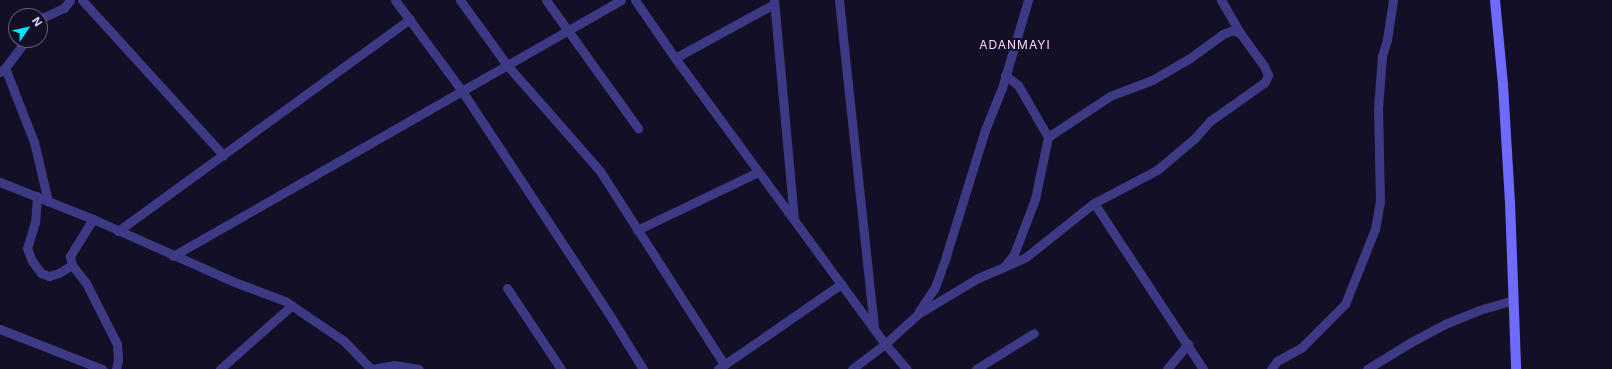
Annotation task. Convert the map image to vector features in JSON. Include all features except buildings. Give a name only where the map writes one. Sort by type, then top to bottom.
[{"type":"main road","points":[[1495,0],[1503,86],[1509,187],[1516,369]]},
{"type":"street","points":[[48,15],[64,8],[70,0]]},
{"type":"street","points":[[82,0],[223,155]]},
{"type":"street","points":[[395,0],[462,91],[609,314],[643,369]]},
{"type":"street","points":[[460,0],[507,65],[600,171],[721,366],[841,284]]},
{"type":"street","points":[[546,0],[638,128]]},
{"type":"street","points":[[173,256],[621,0]]},
{"type":"street","points":[[635,0],[675,58],[758,172],[794,218],[885,344],[907,369]]},
{"type":"street","points":[[839,0],[874,329]]},
{"type":"street","points":[[918,314],[937,281],[985,130],[1006,75],[1028,0]]},
{"type":"street","points":[[852,369],[885,344],[918,314],[978,278],[1026,257],[1094,203],[1157,170],[1195,138],[1210,121],[1266,82],[1268,75],[1264,66],[1241,34],[1222,0]]},
{"type":"street","points":[[1272,369],[1277,361],[1302,347],[1345,304],[1375,229],[1380,202],[1378,108],[1382,56],[1387,40],[1393,0]]},
{"type":"street","points":[[675,58],[774,2],[794,218]]},
{"type":"street","points":[[118,231],[410,19]]},
{"type":"street","points":[[1048,137],[1110,96],[1152,80],[1190,58],[1223,34],[1233,30],[1241,34]]},
{"type":"street","points":[[20,48],[3,70],[34,142],[48,201]]},
{"type":"street","points":[[1004,267],[1014,254],[1035,199],[1048,137],[1018,85],[1006,75]]},
{"type":"street","points":[[637,230],[758,172]]},
{"type":"street","points":[[0,182],[93,219],[173,256],[292,305],[344,341],[372,369],[394,365],[419,369]]},
{"type":"street","points":[[37,196],[35,222],[27,248],[32,261],[41,273],[49,276],[59,273],[72,265]]},
{"type":"street","points":[[1094,203],[1203,369]]},
{"type":"street","points":[[93,219],[70,256],[72,265],[86,283],[117,344],[118,360],[116,369]]},
{"type":"street","points":[[507,288],[561,369]]},
{"type":"street","points":[[1367,369],[1411,342],[1445,324],[1479,310],[1513,300]]},
{"type":"street","points":[[220,369],[292,305]]},
{"type":"street","points":[[0,329],[102,369]]},
{"type":"street","points":[[976,369],[1034,333]]},
{"type":"street","points":[[1167,369],[1188,344]]},
{"type":"district","name":"ADANMAYI","points":[[1015,45]]}]
